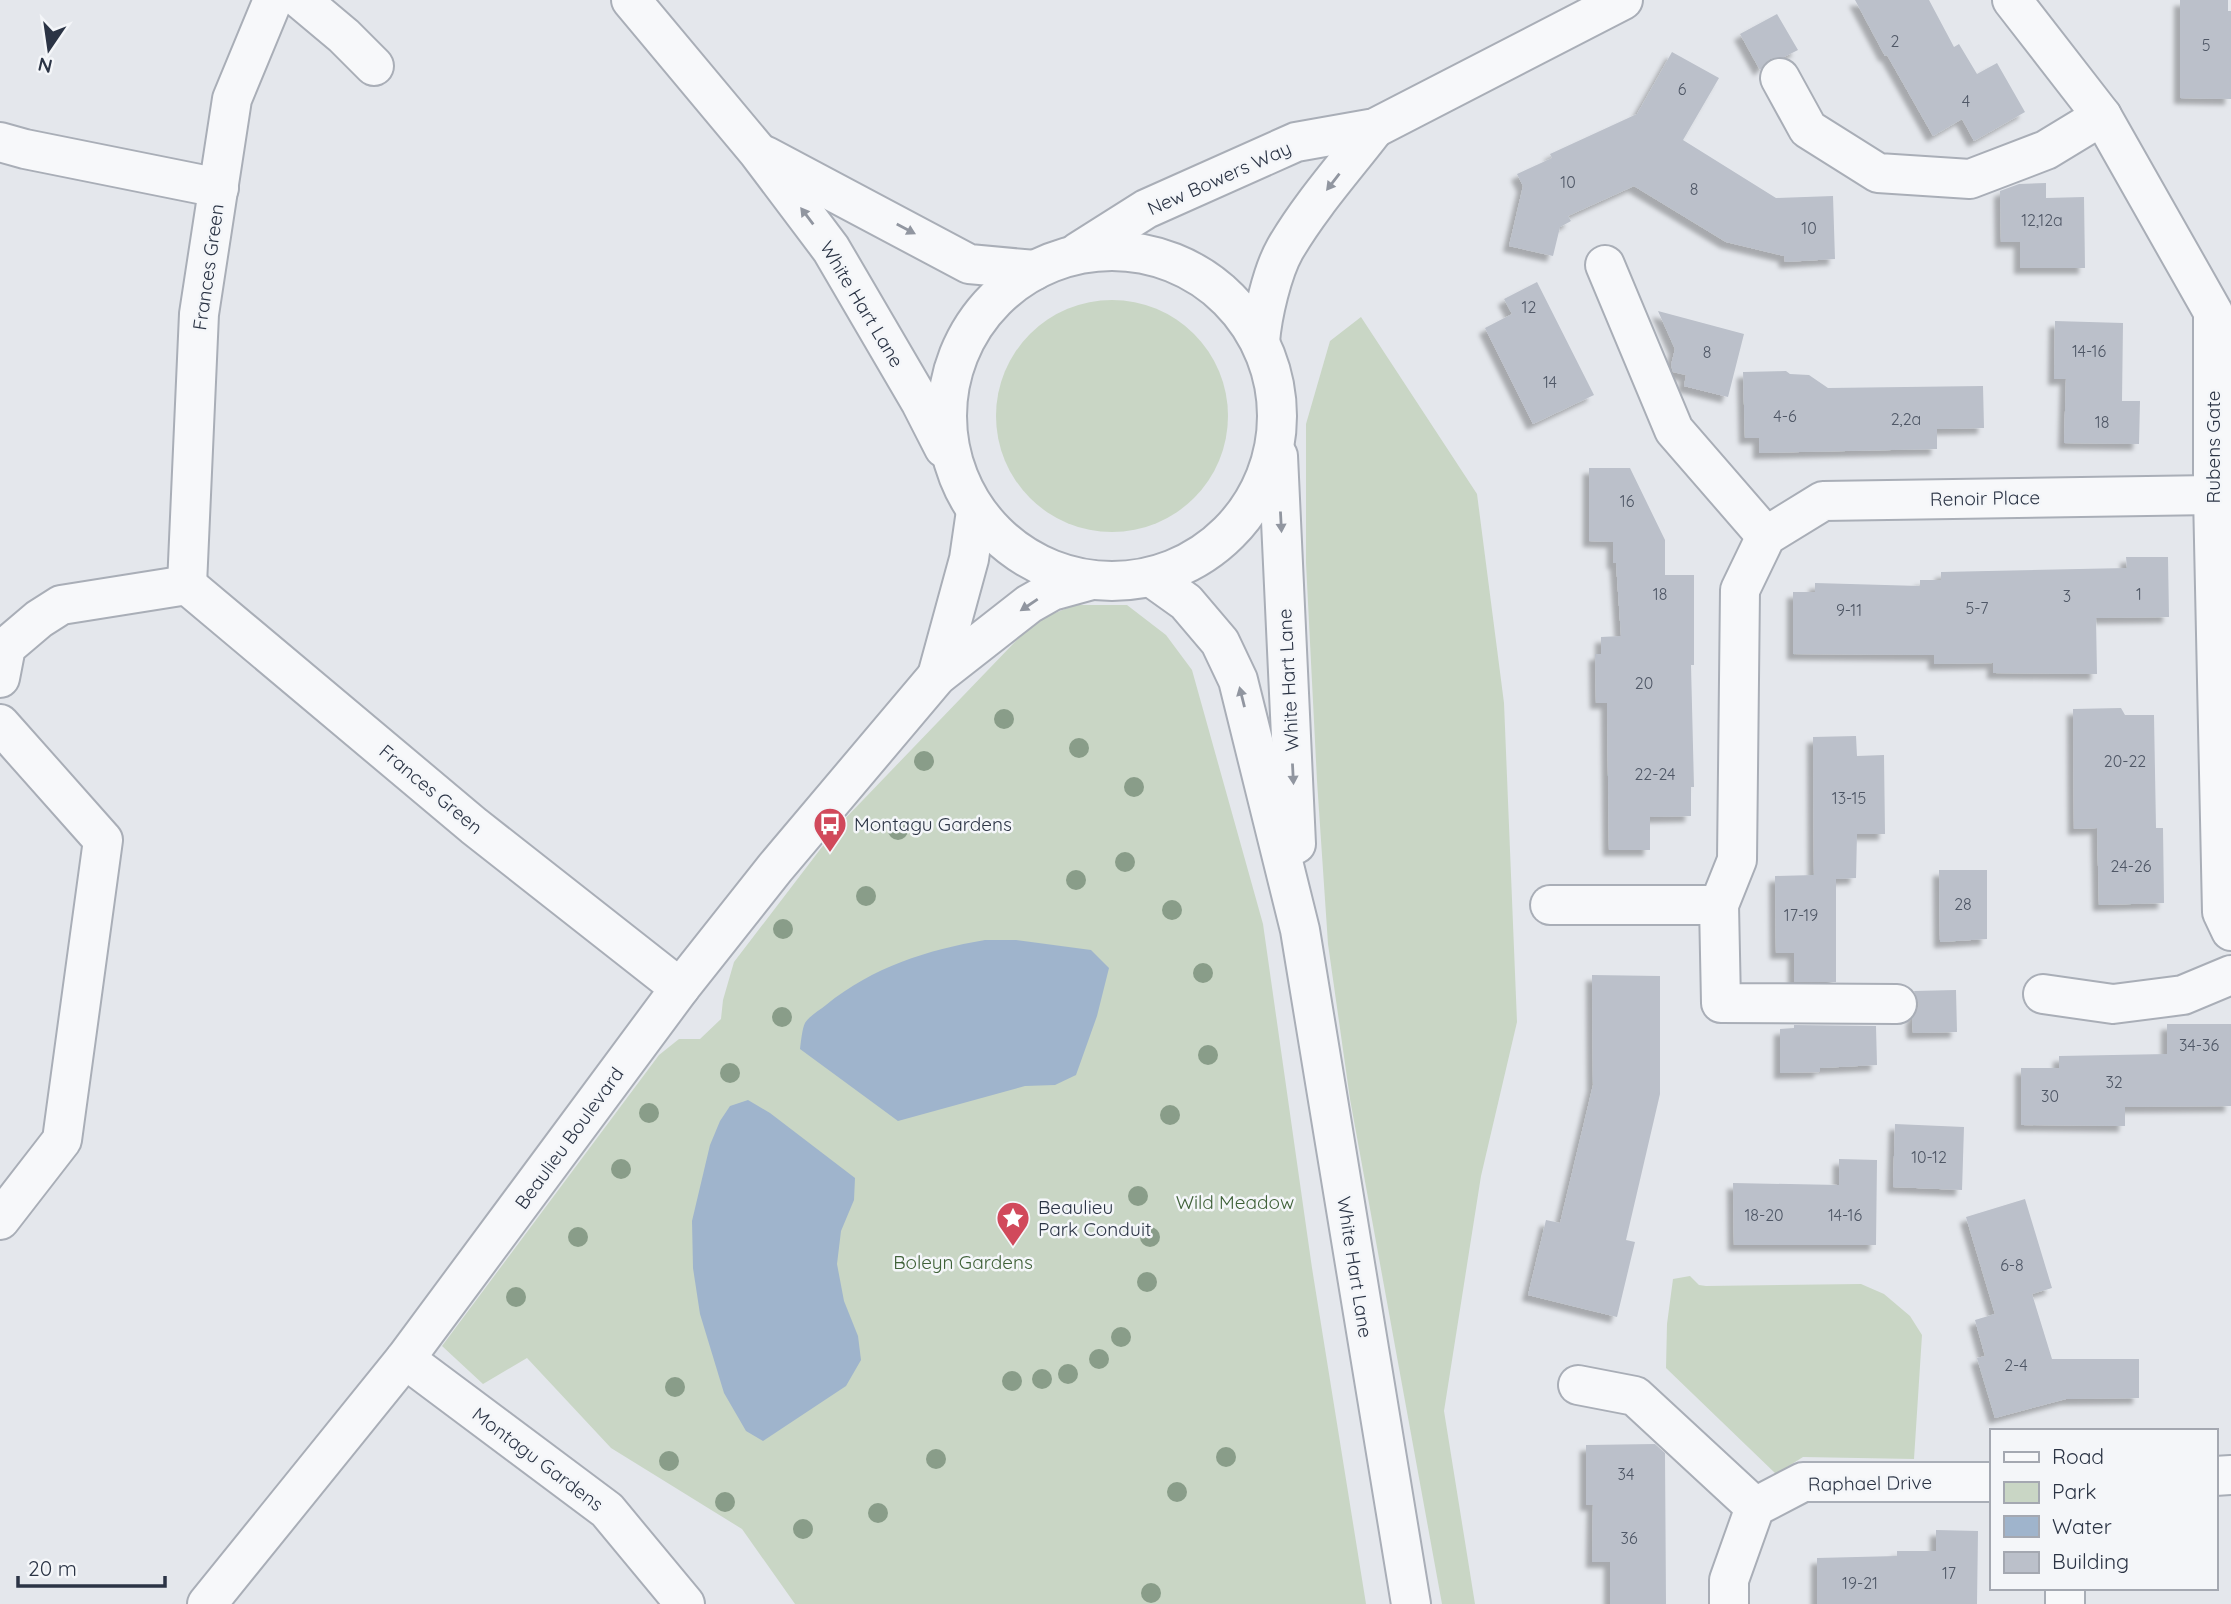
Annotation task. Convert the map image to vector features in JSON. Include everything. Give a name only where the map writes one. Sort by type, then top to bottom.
[{"type":"street","name":"Frances Green","points":[[273,0],[232,99],[199,314],[187,584],[474,827],[680,988]]},
{"type":"street","points":[[301,0],[344,36],[374,66]]},
{"type":"street","name":"White Hart Lane","points":[[631,0],[758,152],[831,249],[921,403],[953,465]]},
{"type":"street","name":"New Bowers Way","points":[[1073,255],[1146,209],[1296,142],[1375,128],[1623,0]]},
{"type":"street","name":"Rubens Gate","points":[[2012,0],[2102,116],[2222,309],[2213,495],[2222,912],[2231,931]]},
{"type":"street","points":[[1780,78],[1808,129],[1878,173],[1970,179],[2046,150],[2102,116]]},
{"type":"street","name":"New Bowers Way","points":[[1260,342],[1262,316],[1284,251],[1375,128]]},
{"type":"street","points":[[0,142],[219,188]]},
{"type":"street","name":"White Hart Lane","points":[[758,152],[969,264],[1035,270]]},
{"type":"street","points":[[1096,251],[1148,255],[1185,268],[1213,286],[1242,314],[1260,342],[1274,385],[1278,413],[1268,472],[1257,496],[1232,530],[1190,562],[1151,577],[1118,582],[1092,580],[1056,572],[1023,556],[997,536],[968,500],[953,465],[946,425],[950,379],[971,328],[994,299],[1020,278],[1035,270],[1073,255],[1096,251]]},
{"type":"street","points":[[1605,265],[1674,430],[1766,536],[1740,590],[1737,860],[1719,905],[1721,1003],[1897,1004]]},
{"type":"street","name":"White Hart Lane","points":[[1277,430],[1300,930]]},
{"type":"street","name":"Renoir Place","points":[[1766,536],[1823,500],[2213,495]]},
{"type":"street","name":"Beaulieu Boulevard","points":[[936,676],[969,559],[976,511]]},
{"type":"street","name":"White Hart Lane","points":[[1151,577],[1186,602],[1220,642],[1238,680],[1300,930],[1411,1604]]},
{"type":"street","name":"Beaulieu Boulevard","points":[[207,1604],[405,1359],[680,988],[775,868],[936,676],[1029,604],[1052,591],[1092,580]]},
{"type":"street","points":[[0,678],[6,647],[39,618],[61,605],[187,584]]},
{"type":"street","points":[[0,724],[103,840],[62,1140],[0,1220]]},
{"type":"street","points":[[1550,905],[1719,905]]},
{"type":"street","points":[[2043,994],[2113,1004],[2183,995],[2231,975]]},
{"type":"street","name":"Montagu Gardens","points":[[405,1359],[607,1510],[685,1604]]},
{"type":"street","points":[[1578,1385],[1635,1396],[1755,1507],[1729,1580],[1729,1604]]},
{"type":"street","name":"Raphael Drive","points":[[1755,1507],[1803,1482],[1990,1482]]},
{"type":"green space","points":[[1101,300],[1123,300],[1167,313],[1186,326],[1202,342],[1220,371],[1228,416],[1220,461],[1209,481],[1186,506],[1157,524],[1123,532],[1101,532],[1057,519],[1038,506],[1022,490],[1004,461],[996,427],[996,405],[1009,361],[1022,342],[1038,326],[1067,308]]},
{"type":"green space","points":[[1361,317],[1477,494],[1504,703],[1517,1022],[1481,1176],[1444,1411],[1475,1604],[1442,1604],[1350,1099],[1328,944],[1306,563],[1306,424],[1330,341]]},
{"type":"green space","name":"Boleyn Gardens","points":[[1075,605],[1127,605],[1166,635],[1192,670],[1263,924],[1312,1268],[1366,1604],[795,1604],[742,1529],[611,1448],[527,1358],[483,1384],[442,1346],[659,1055],[679,1039],[700,1039],[721,1019],[723,1000],[734,962],[838,826],[1035,621]]},
{"type":"green space","points":[[1690,1276],[1699,1285],[1706,1286],[1861,1284],[1884,1294],[1910,1316],[1922,1335],[1914,1459],[1803,1457],[1776,1474],[1666,1368],[1667,1324],[1673,1279]]},
{"type":"water","points":[[985,940],[1016,940],[1091,950],[1109,968],[1097,1016],[1076,1075],[1055,1085],[1025,1086],[898,1121],[800,1049],[807,1020],[863,980],[922,955]]},
{"type":"water","points":[[748,1100],[770,1113],[855,1178],[854,1200],[841,1231],[837,1264],[844,1301],[858,1336],[861,1360],[846,1386],[763,1441],[746,1431],[724,1393],[700,1314],[693,1268],[692,1221],[710,1145],[730,1106]]},
{"type":"building","points":[[1855,0],[1929,0],[1954,47],[1959,44],[1977,74],[1997,63],[2025,112],[1974,141],[1962,119],[1933,136]]},
{"type":"building","points":[[2180,0],[2228,0],[2228,11],[2231,11],[2231,99],[2180,98]]},
{"type":"building","points":[[1777,14],[1798,50],[1784,57],[1770,59],[1760,70],[1740,34]]},
{"type":"building","points":[[1672,52],[1719,78],[1683,140],[1776,198],[1833,196],[1835,259],[1785,262],[1784,256],[1726,242],[1634,186],[1568,216],[1571,221],[1560,227],[1553,256],[1509,246],[1523,186],[1517,174],[1552,158],[1550,154],[1637,114]]},
{"type":"building","points":[[2046,183],[2046,198],[2084,197],[2085,268],[2020,268],[2020,242],[2001,242],[2000,191],[2019,184]]},
{"type":"building","points":[[1537,282],[1594,395],[1533,424],[1485,328],[1512,314],[1504,299]]},
{"type":"building","points":[[1658,311],[1744,334],[1728,397],[1684,386],[1686,375],[1673,372],[1671,365],[1675,349]]},
{"type":"building","points":[[2055,321],[2123,323],[2122,401],[2140,401],[2139,444],[2064,443],[2066,379],[2054,379]]},
{"type":"building","points":[[1786,371],[1790,374],[1809,375],[1828,388],[1983,386],[1984,428],[1937,429],[1937,449],[1759,453],[1759,438],[1745,438],[1743,372]]},
{"type":"building","points":[[1589,468],[1630,468],[1665,540],[1665,575],[1694,575],[1694,665],[1691,665],[1694,787],[1691,787],[1691,816],[1650,817],[1650,850],[1609,850],[1607,703],[1596,703],[1595,654],[1601,654],[1601,637],[1621,636],[1613,542],[1589,541]]},
{"type":"building","points":[[2126,557],[2168,557],[2169,617],[2096,618],[2097,674],[1993,673],[1993,663],[1934,664],[1934,655],[1793,654],[1793,592],[1815,592],[1815,583],[1920,586],[1920,580],[1941,580],[1941,572],[2127,568]]},
{"type":"building","points":[[2121,708],[2125,715],[2154,715],[2156,828],[2163,828],[2164,903],[2099,905],[2097,828],[2074,829],[2073,709]]},
{"type":"building","points":[[1856,736],[1857,756],[1884,755],[1885,834],[1857,834],[1856,878],[1836,879],[1836,982],[1794,982],[1794,953],[1776,953],[1775,876],[1814,875],[1813,737]]},
{"type":"building","points":[[1939,870],[1987,870],[1987,939],[1940,942]]},
{"type":"building","points":[[1592,975],[1660,976],[1660,1094],[1626,1240],[1635,1242],[1617,1317],[1528,1295],[1546,1220],[1560,1223],[1593,1085]]},
{"type":"building","points":[[1956,990],[1957,1032],[1913,1033],[1912,1019],[1919,1005],[1914,991]]},
{"type":"building","points":[[2167,1024],[2231,1024],[2231,1106],[2125,1107],[2125,1126],[2021,1125],[2021,1068],[2059,1068],[2059,1056],[2167,1054]]},
{"type":"building","points":[[1794,1025],[1876,1026],[1877,1065],[1820,1068],[1820,1072],[1780,1073],[1780,1029],[1794,1028]]},
{"type":"building","points":[[1895,1124],[1964,1127],[1962,1190],[1893,1187]]},
{"type":"building","points":[[1839,1159],[1877,1160],[1876,1245],[1734,1245],[1733,1183],[1839,1185]]},
{"type":"building","points":[[2025,1199],[2052,1288],[2032,1294],[2052,1359],[2139,1359],[2139,1398],[2066,1399],[1995,1418],[1977,1358],[1985,1356],[1975,1320],[1995,1314],[1966,1217]]},
{"type":"building","points":[[1655,1444],[1665,1453],[1666,1604],[1610,1604],[1610,1562],[1592,1562],[1593,1505],[1586,1505],[1586,1445]]},
{"type":"building","points":[[1936,1530],[1978,1531],[1977,1604],[1817,1604],[1817,1558],[1897,1556],[1897,1551],[1936,1551]]},
{"type":"place","name":"Montagu Gardens","points":[[830,854]]},
{"type":"place","name":"Beaulieu Park Conduit","points":[[1013,1248]]},
{"type":"park label","name":"Wild Meadow","points":[[1235,1202]]}]
